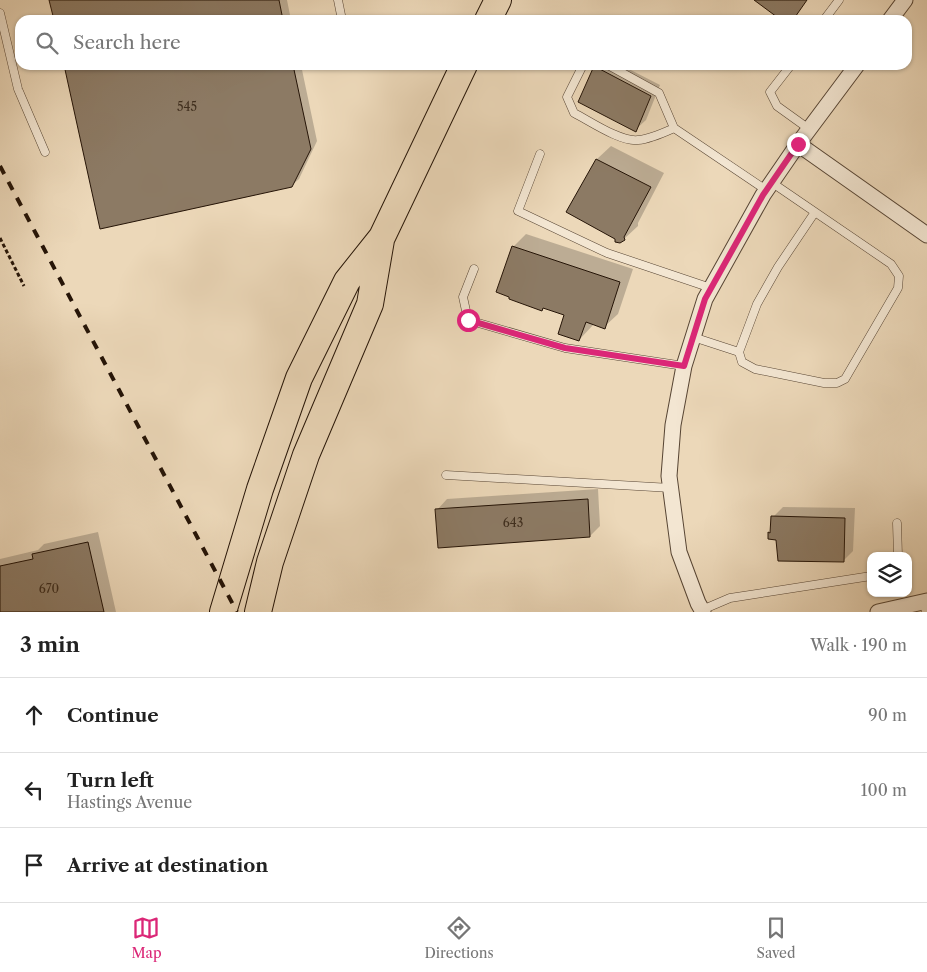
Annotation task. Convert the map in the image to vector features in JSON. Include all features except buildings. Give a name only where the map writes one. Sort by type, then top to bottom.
[{"type":"highway","points":[[490,15],[498,0]]},
{"type":"highway","points":[[223,612],[260,489],[299,378],[347,281],[382,237],[462,70]]},
{"type":"highway","points":[[258,612],[270,562],[306,455],[370,304],[382,237]]},
{"type":"street","points":[[894,15],[905,0]]},
{"type":"street","points":[[703,611],[698,603],[679,552],[669,476],[673,424],[684,366],[705,299],[769,186],[853,70]]},
{"type":"street","points":[[798,144],[927,235]]},
{"type":"street","points":[[878,612],[926,605]]},
{"type":"lane","points":[[338,0],[341,15]]},
{"type":"lane","points":[[828,15],[839,0]]},
{"type":"lane","points":[[0,13],[18,89],[45,152]]},
{"type":"lane","points":[[580,70],[567,97],[574,113],[626,140],[638,140],[661,134],[674,128]]},
{"type":"lane","points":[[617,70],[659,93],[674,128],[815,212],[891,264],[899,276],[898,288],[845,379],[837,382],[824,383],[755,369],[742,362],[738,352],[757,304],[778,267],[815,212]]},
{"type":"lane","points":[[787,70],[770,92],[777,106],[809,129]]},
{"type":"lane","points":[[540,154],[518,211],[607,253],[711,288]]},
{"type":"lane","points":[[474,269],[463,297],[468,320],[565,348],[684,366]]},
{"type":"lane","points":[[693,337],[738,352]]},
{"type":"lane","points":[[446,475],[671,488]]},
{"type":"lane","points":[[898,522],[898,552]]},
{"type":"lane","points":[[703,611],[730,598],[867,577]]},
{"type":"path","points":[[0,238],[24,286]]},
{"type":"railway","points":[[0,166],[237,612]]},
{"type":"route","points":[[468,320],[565,348],[684,366],[705,299],[763,195],[798,144]]}]
